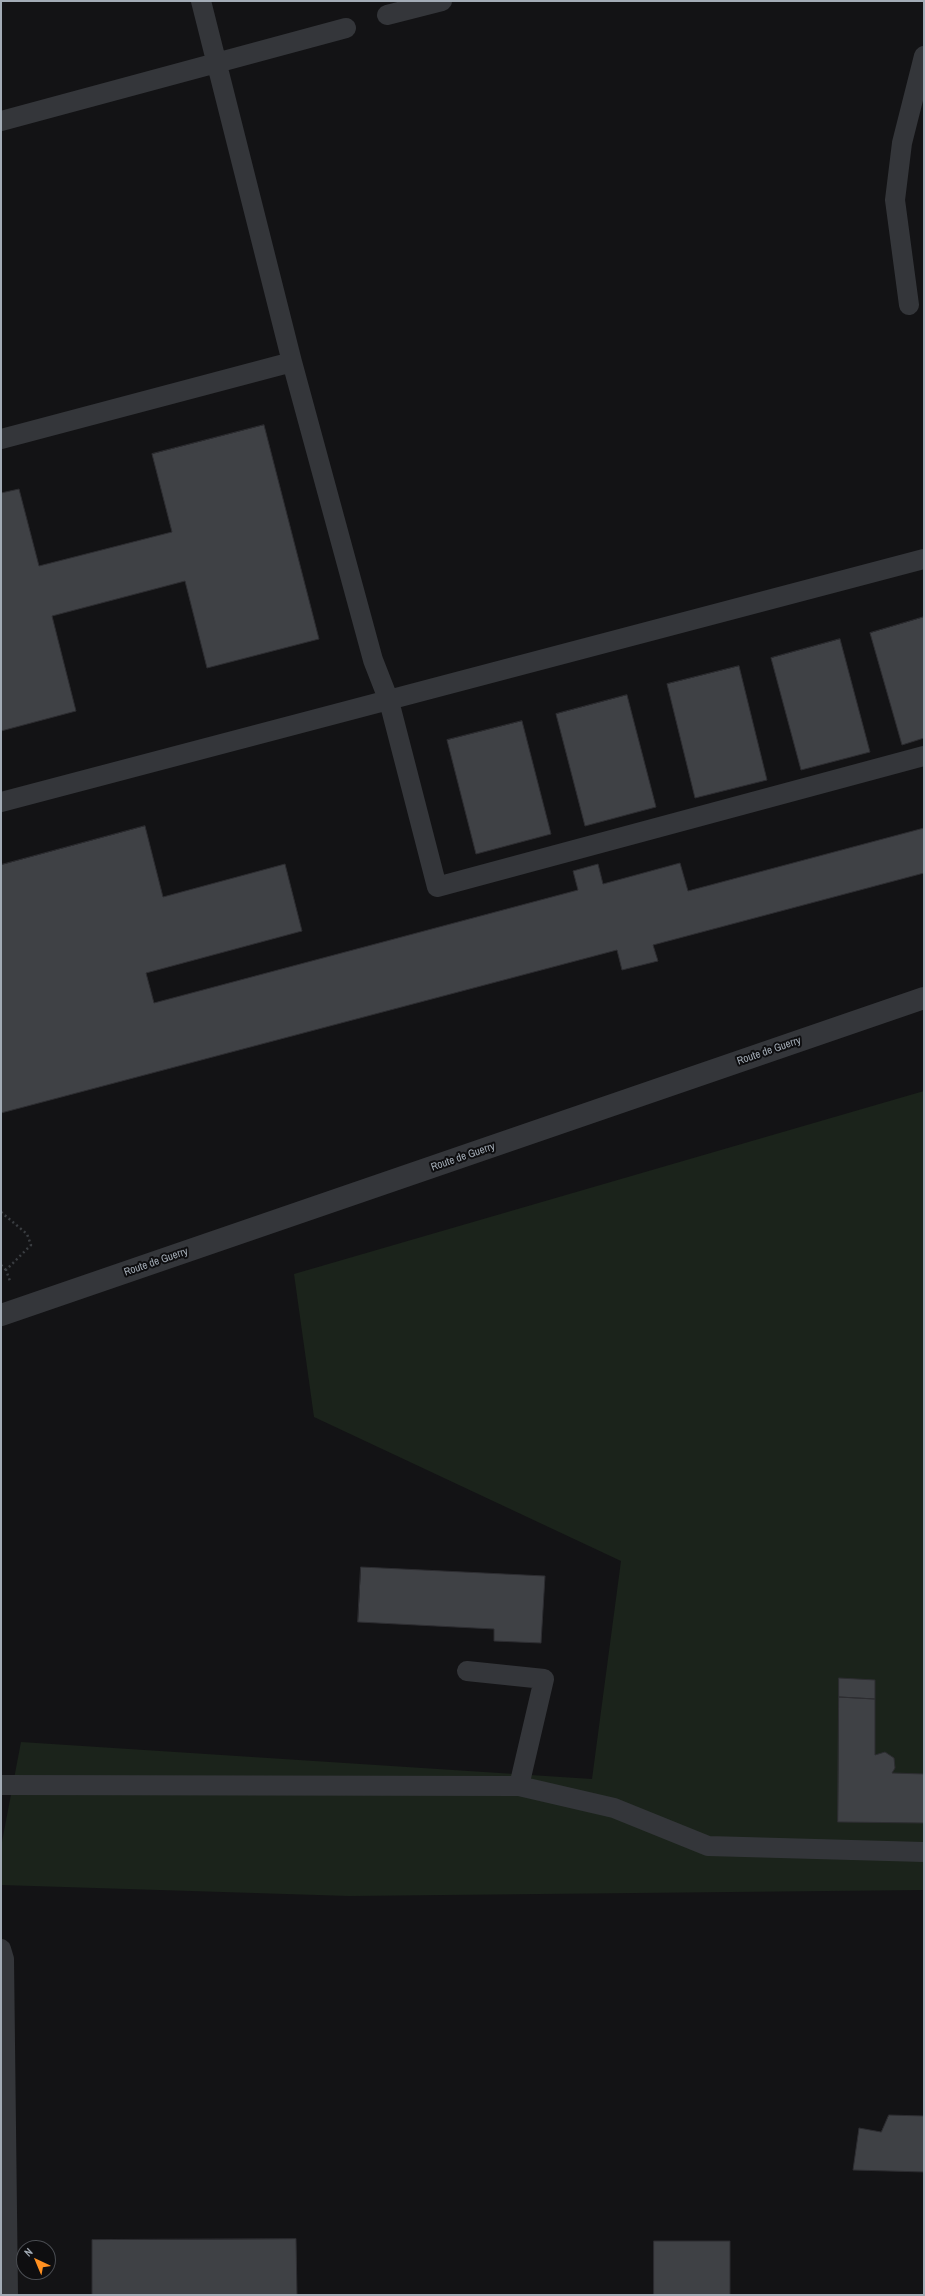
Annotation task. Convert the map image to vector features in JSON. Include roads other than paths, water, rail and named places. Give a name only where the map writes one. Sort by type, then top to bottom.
[{"type":"street","name":"Route de Guerry","points":[[9,1312],[923,1000]]},
{"type":"lane","points":[[200,1],[292,362],[373,660],[389,701],[437,887],[924,756]]},
{"type":"lane","points":[[387,15],[442,1]]},
{"type":"lane","points":[[1,121],[346,28]]},
{"type":"lane","points":[[909,305],[895,200],[902,143],[924,56]]},
{"type":"lane","points":[[1,439],[292,362]]},
{"type":"lane","points":[[1,802],[924,559]]},
{"type":"lane","points":[[467,1671],[544,1679],[519,1786]]},
{"type":"lane","points":[[1,1786],[519,1786],[614,1808],[708,1846],[924,1852]]},
{"type":"lane","points":[[1,1949],[4,1958],[7,2097],[8,2295]]}]
